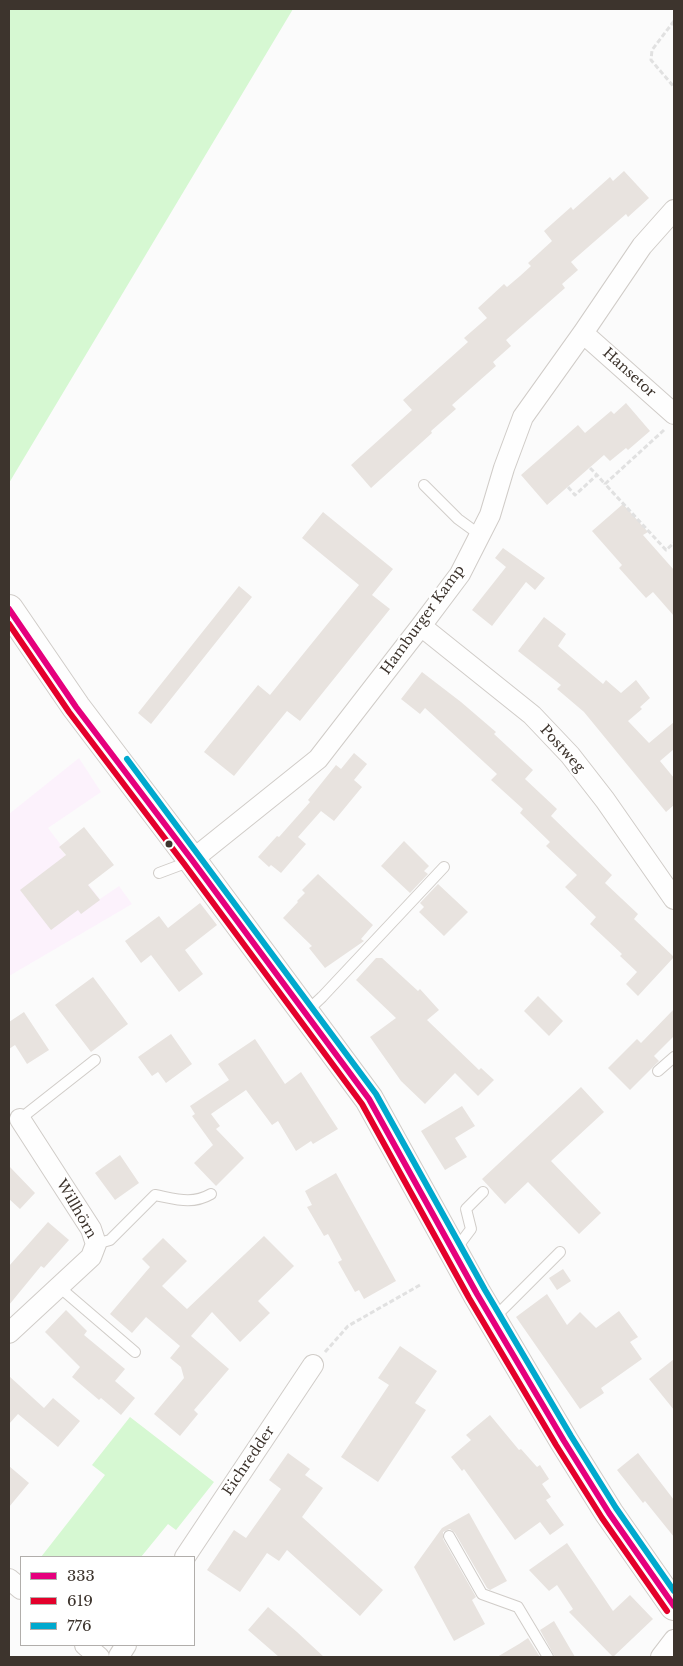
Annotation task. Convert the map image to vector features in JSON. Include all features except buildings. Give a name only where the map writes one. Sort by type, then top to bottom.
[{"type":"main road","points":[[9,609],[76,707],[369,1099],[492,1320],[564,1441],[604,1505],[674,1606]]},
{"type":"street","name":"Hamburger Kamp","points":[[192,860],[318,759],[460,574],[490,515],[504,468],[523,417],[642,246],[674,210]]},
{"type":"street","name":"Hansetor","points":[[583,333],[671,421]]},
{"type":"street","name":"Postweg","points":[[421,626],[532,715],[570,755],[605,800],[674,899]]},
{"type":"street","name":"Willhörn","points":[[10,1331],[91,1257],[96,1244],[91,1230],[20,1119]]},
{"type":"street","name":"Eichredder","points":[[186,1556],[313,1365]]},
{"type":"street","points":[[9,1579],[20,1588]]},
{"type":"street","points":[[661,1657],[674,1640]]},
{"type":"street","points":[[88,1646],[117,1655]]},
{"type":"lane","points":[[424,485],[458,519],[480,535]]},
{"type":"lane","points":[[159,873],[192,860]]},
{"type":"lane","points":[[305,1013],[444,867]]},
{"type":"lane","points":[[658,1071],[674,1056]]},
{"type":"lane","points":[[20,1119],[96,1060]]},
{"type":"lane","points":[[454,1252],[471,1229],[466,1209],[483,1192]]},
{"type":"lane","points":[[96,1244],[110,1240],[156,1195],[186,1201],[202,1199],[211,1194]]},
{"type":"lane","points":[[492,1320],[560,1252]]},
{"type":"lane","points":[[58,1286],[135,1352]]},
{"type":"lane","points":[[450,1536],[482,1594],[518,1606],[548,1657]]},
{"type":"path","points":[[674,21],[652,50],[651,60],[674,87]]},
{"type":"path","points":[[605,484],[671,421]]},
{"type":"path","points":[[590,468],[666,550],[674,543]]},
{"type":"path","points":[[568,487],[575,495],[597,475]]},
{"type":"path","points":[[313,1365],[348,1326],[420,1285]]},
{"type":"shaded area","points":[[79,758],[101,792],[48,828],[61,845],[59,847],[100,899],[119,886],[132,904],[9,976],[9,814]]},
{"type":"green space","points":[[9,9],[293,9],[9,483]]},
{"type":"green space","points":[[130,1417],[214,1482],[176,1530],[168,1524],[142,1556],[42,1556],[105,1475],[92,1465]]},
{"type":"transit line","name":"333","points":[[9,609],[76,707],[369,1099],[477,1294],[564,1441],[609,1513],[674,1606]]},
{"type":"transit line","name":"619","points":[[9,624],[69,712],[362,1104],[469,1298],[556,1445],[602,1518],[667,1611]]},
{"type":"transit line","name":"776","points":[[127,759],[376,1094],[485,1290],[571,1436],[616,1508],[674,1591]]}]
